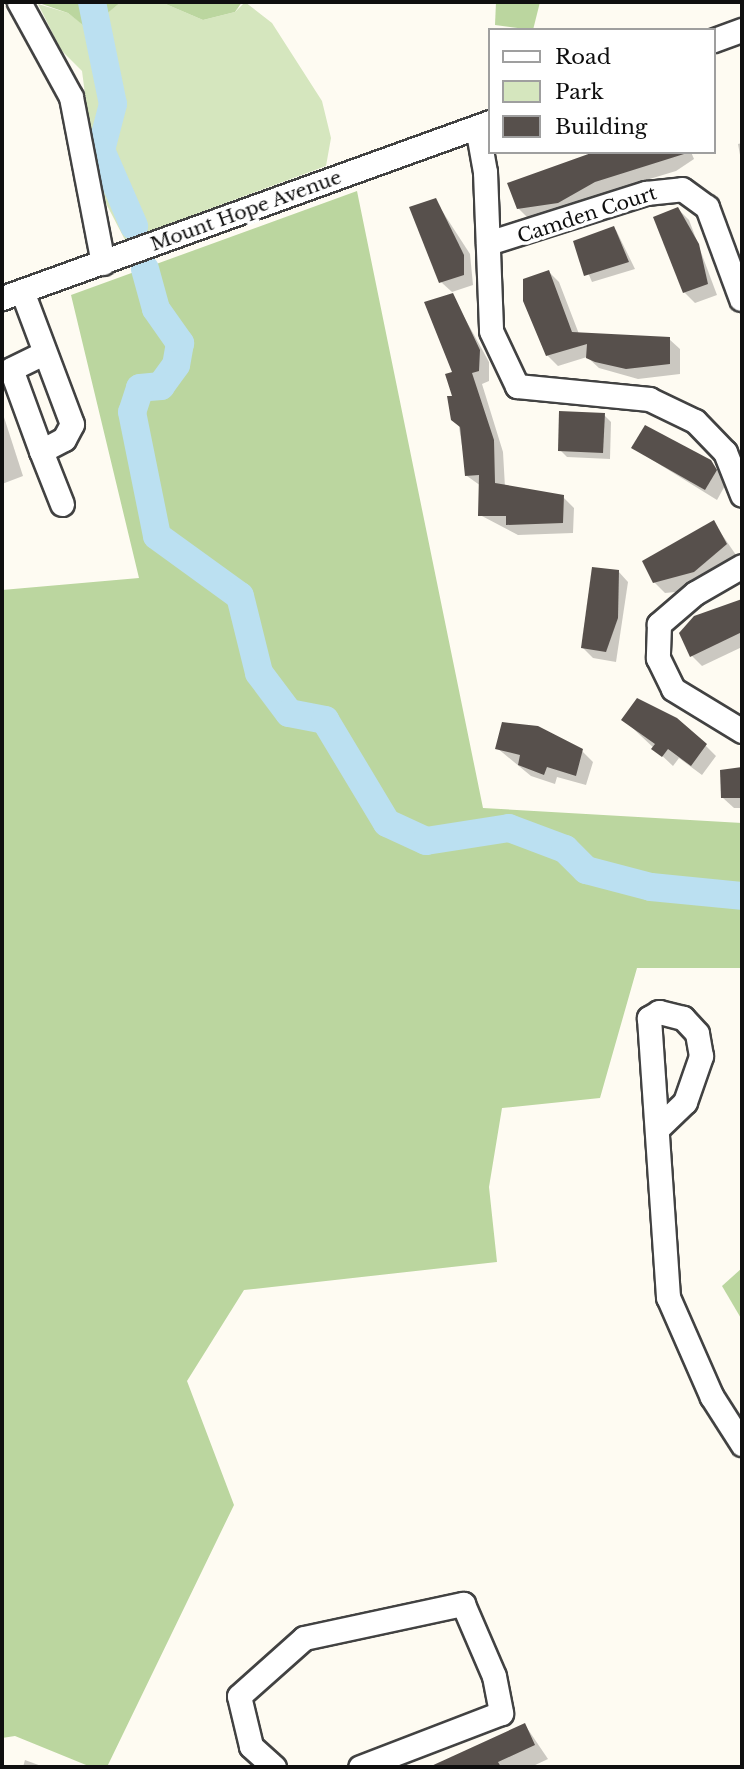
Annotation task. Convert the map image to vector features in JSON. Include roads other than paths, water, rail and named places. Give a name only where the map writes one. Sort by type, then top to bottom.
[{"type":"street","points":[[19,2],[71,97],[103,263]]},
{"type":"street","points":[[716,39],[742,30]]},
{"type":"street","points":[[483,125],[491,331],[517,386],[649,398],[695,421],[725,452],[742,495]]},
{"type":"street","name":"Mount Hope Avenue","points":[[12,294],[483,125]]},
{"type":"street","name":"Camden Court","points":[[488,243],[646,193],[682,189],[707,207],[741,299]]},
{"type":"street","points":[[12,294],[44,353],[72,424],[64,439],[41,451]]},
{"type":"street","points":[[44,353],[11,369],[62,504]]},
{"type":"street","points":[[742,566],[695,593],[659,624],[658,658],[673,689],[742,731]]},
{"type":"street","points":[[657,1129],[668,1297],[712,1397],[742,1444]]},
{"type":"street","points":[[274,1767],[251,1746],[239,1696],[304,1639],[463,1604],[494,1676],[501,1713],[360,1767]]},
{"type":"waterway","points":[[92,2],[113,104],[101,150],[134,226]]},
{"type":"waterway","points":[[145,269],[156,309],[180,343],[176,365],[161,386],[140,388],[132,412],[157,536],[240,596],[259,673],[289,713],[325,720],[387,823],[426,841],[509,828],[565,849],[586,870],[651,887],[742,896]]}]
